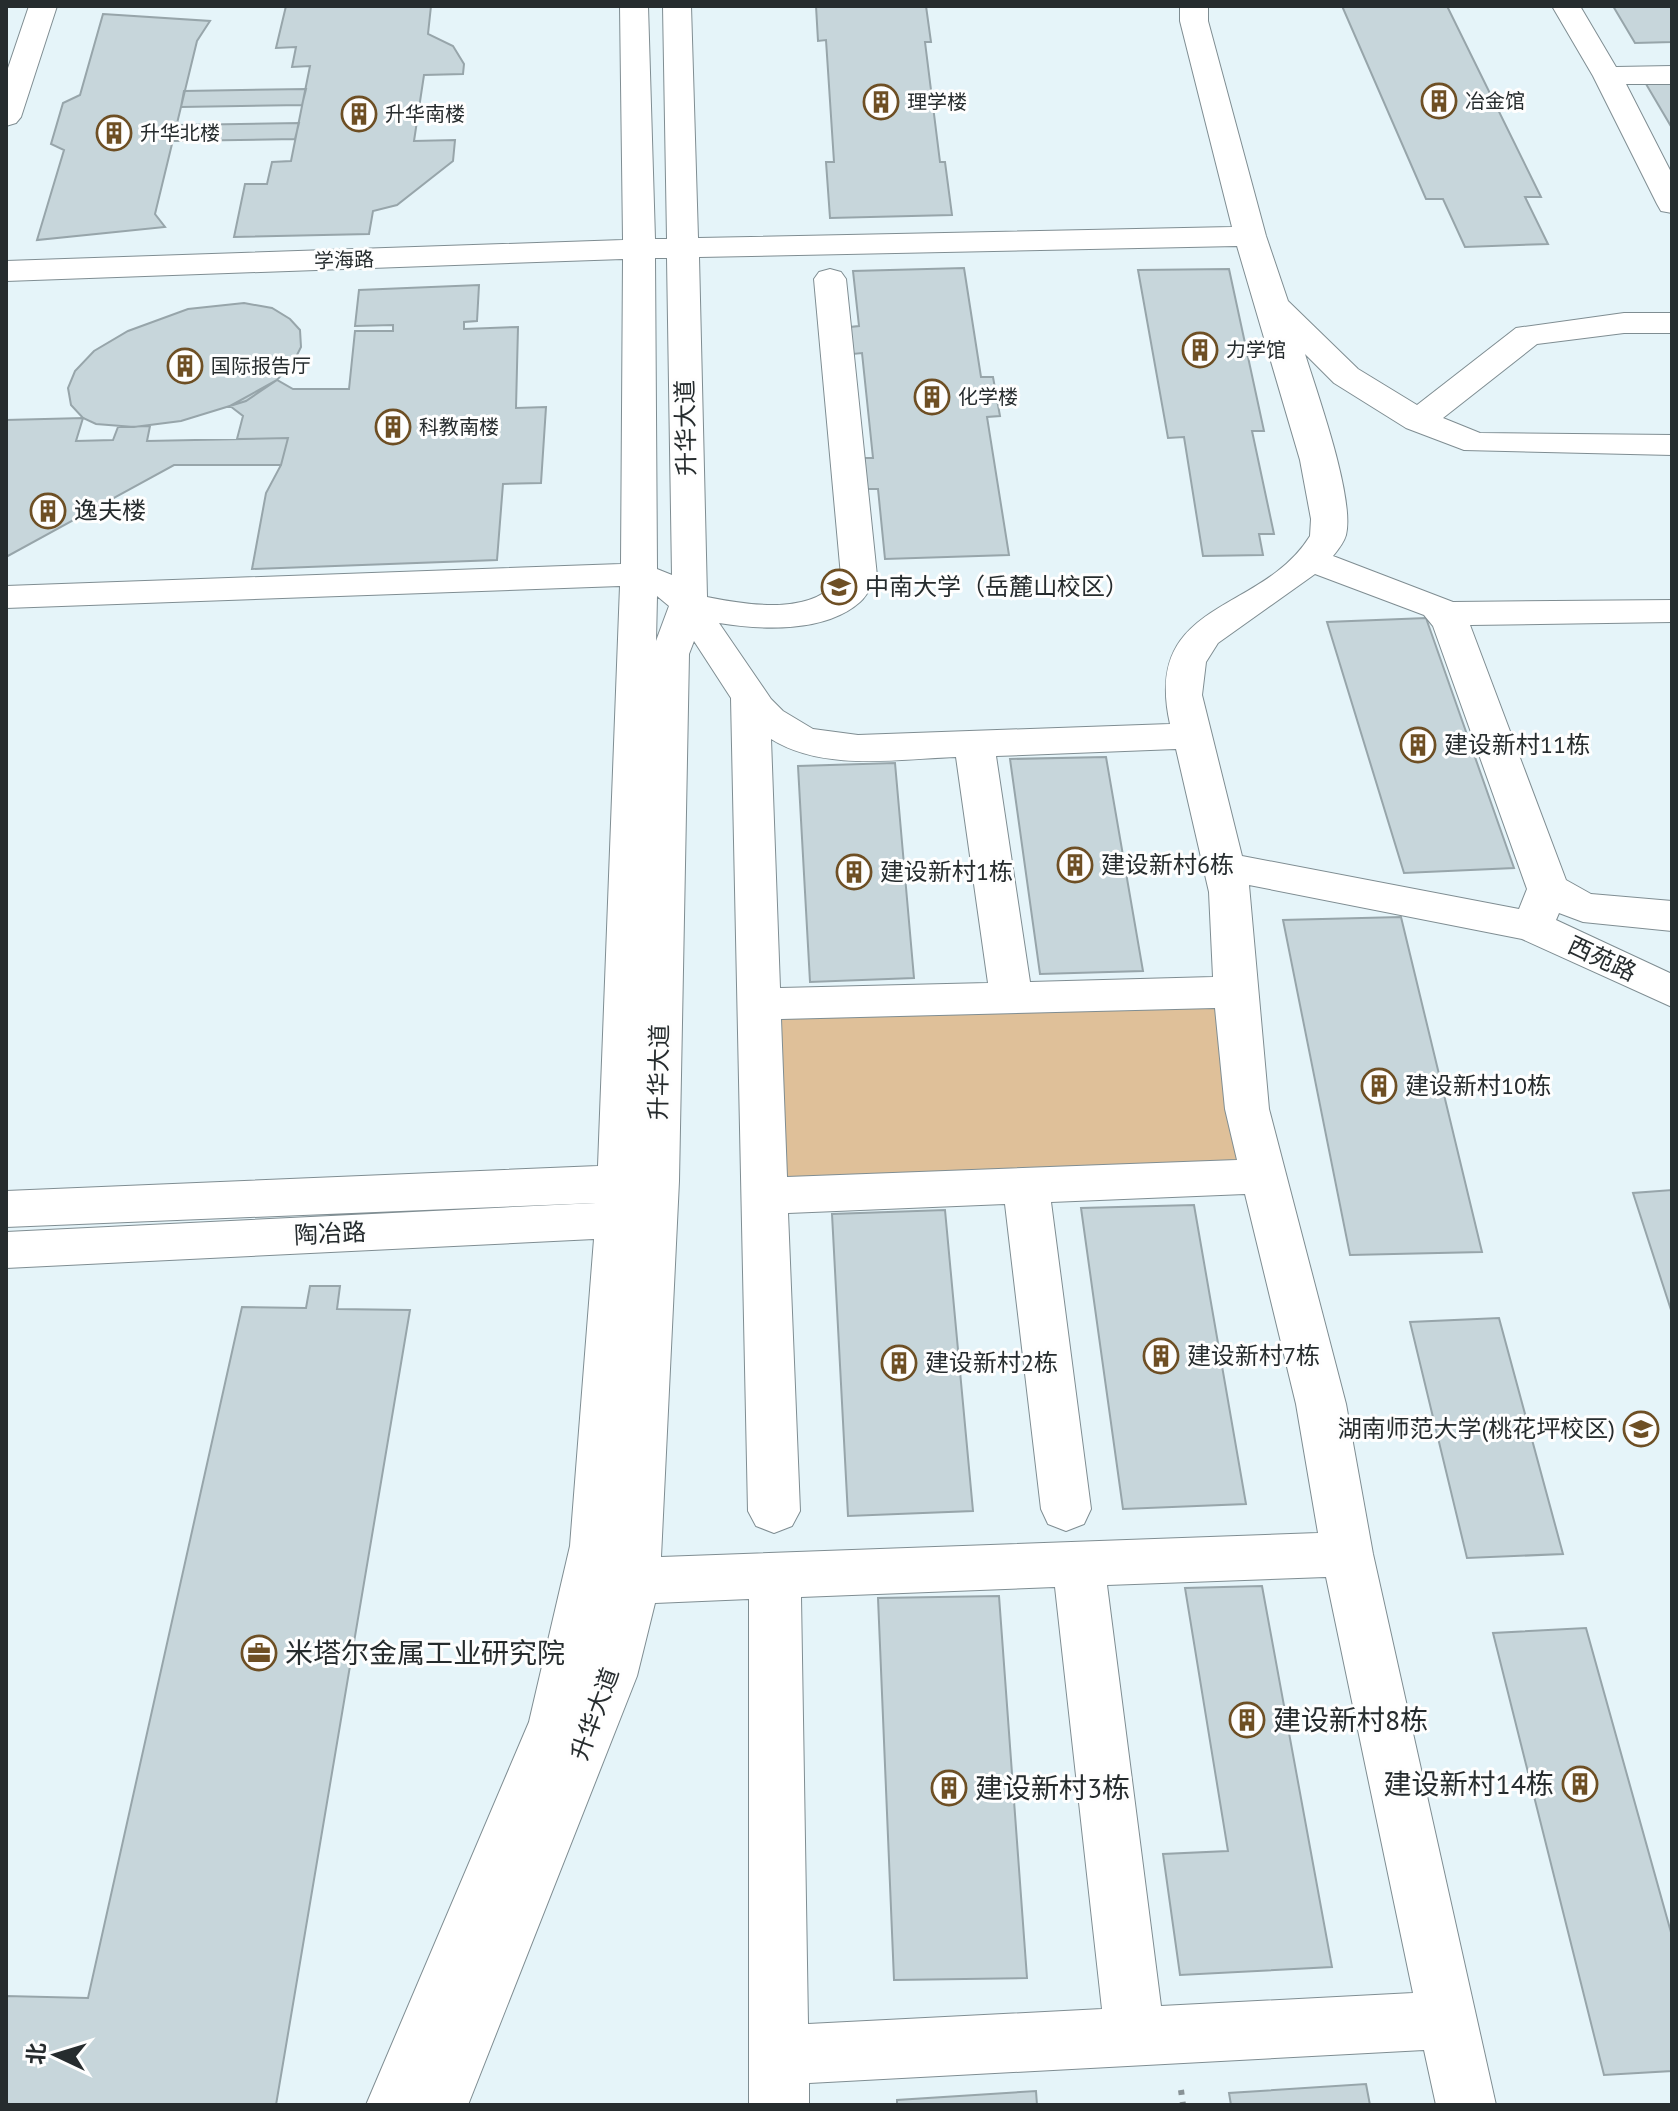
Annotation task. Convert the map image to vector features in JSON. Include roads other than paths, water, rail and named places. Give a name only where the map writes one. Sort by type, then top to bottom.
[{"type":"street","points":[[6,117],[43,6]]},
{"type":"street","name":"升华大道","points":[[396,2105],[556,1722],[589,1583],[637,1200],[669,667],[676,629],[688,604],[660,249],[634,6]]},
{"type":"street","name":"升华大道","points":[[438,2105],[595,1717],[610,1676],[634,1581],[639,574],[677,6]]},
{"type":"street","points":[[1194,6],[1194,21],[1250,236],[1273,304],[1328,499],[1328,536],[1311,560],[1205,635],[1190,650],[1182,684],[1230,892],[1235,992],[1247,1109],[1321,1404],[1347,1554],[1466,2105]]},
{"type":"street","points":[[1566,6],[1607,76],[1672,204]]},
{"type":"street","points":[[1607,76],[1672,75]]},
{"type":"street","name":"学海路","points":[[6,271],[660,249],[1250,236]]},
{"type":"street","points":[[688,604],[732,615],[781,614],[828,607],[856,586],[859,576],[830,279]]},
{"type":"street","points":[[1273,304],[1346,376],[1418,421],[1476,443],[1672,445]]},
{"type":"street","points":[[1418,421],[1528,335],[1624,323],[1672,323]]},
{"type":"street","points":[[1311,560],[1437,607],[1451,623],[1540,908]]},
{"type":"street","points":[[6,597],[639,574],[673,590],[688,604],[750,697],[769,720],[803,741],[831,747],[1192,736]]},
{"type":"street","points":[[1443,614],[1672,611]]},
{"type":"street","points":[[750,697],[774,1511]]},
{"type":"street","points":[[974,743],[1011,995]]},
{"type":"street","points":[[1223,866],[1540,908],[1583,908],[1672,916]]},
{"type":"street","name":"西苑路","points":[[1540,908],[1672,992]]},
{"type":"street","points":[[759,1004],[1011,995],[1235,992]]},
{"type":"street","points":[[765,1196],[1264,1176]]},
{"type":"street","points":[[1026,1186],[1066,1509]]},
{"type":"street","points":[[6,1209],[637,1200]]},
{"type":"street","name":"陶冶路","points":[[6,1250],[637,1200]]},
{"type":"street","points":[[589,1583],[1347,1554]]},
{"type":"street","points":[[1078,1564],[1135,2036]]},
{"type":"street","points":[[775,1576],[779,2080],[1135,2036],[1446,2020]]},
{"type":"place","name":"冶金馆","points":[[1439,101]]},
{"type":"place","name":"理学楼","points":[[881,102]]},
{"type":"place","name":"升华南楼","points":[[359,114]]},
{"type":"place","name":"升华北楼","points":[[114,133]]},
{"type":"place","name":"力学馆","points":[[1200,350]]},
{"type":"place","name":"国际报告厅","points":[[185,366]]},
{"type":"place","name":"化学楼","points":[[932,397]]},
{"type":"place","name":"科教南楼","points":[[393,427]]},
{"type":"place","name":"逸夫楼","points":[[48,511]]},
{"type":"place","name":"中南大学（岳麓山校区）","points":[[839,587]]},
{"type":"place","name":"建设新村11栋","points":[[1418,745]]},
{"type":"place","name":"建设新村6栋","points":[[1075,865]]},
{"type":"place","name":"建设新村1栋","points":[[854,872]]},
{"type":"place","name":"建设新村10栋","points":[[1379,1086]]},
{"type":"place","name":"建设新村7栋","points":[[1161,1356]]},
{"type":"place","name":"建设新村2栋","points":[[899,1363]]},
{"type":"place","name":"湖南师范大学(桃花坪校区)","points":[[1641,1429]]},
{"type":"place","name":"米塔尔金属工业研究院","points":[[259,1653]]},
{"type":"place","name":"建设新村8栋","points":[[1247,1720]]},
{"type":"place","name":"建设新村14栋","points":[[1580,1784]]},
{"type":"place","name":"建设新村3栋","points":[[949,1788]]}]
